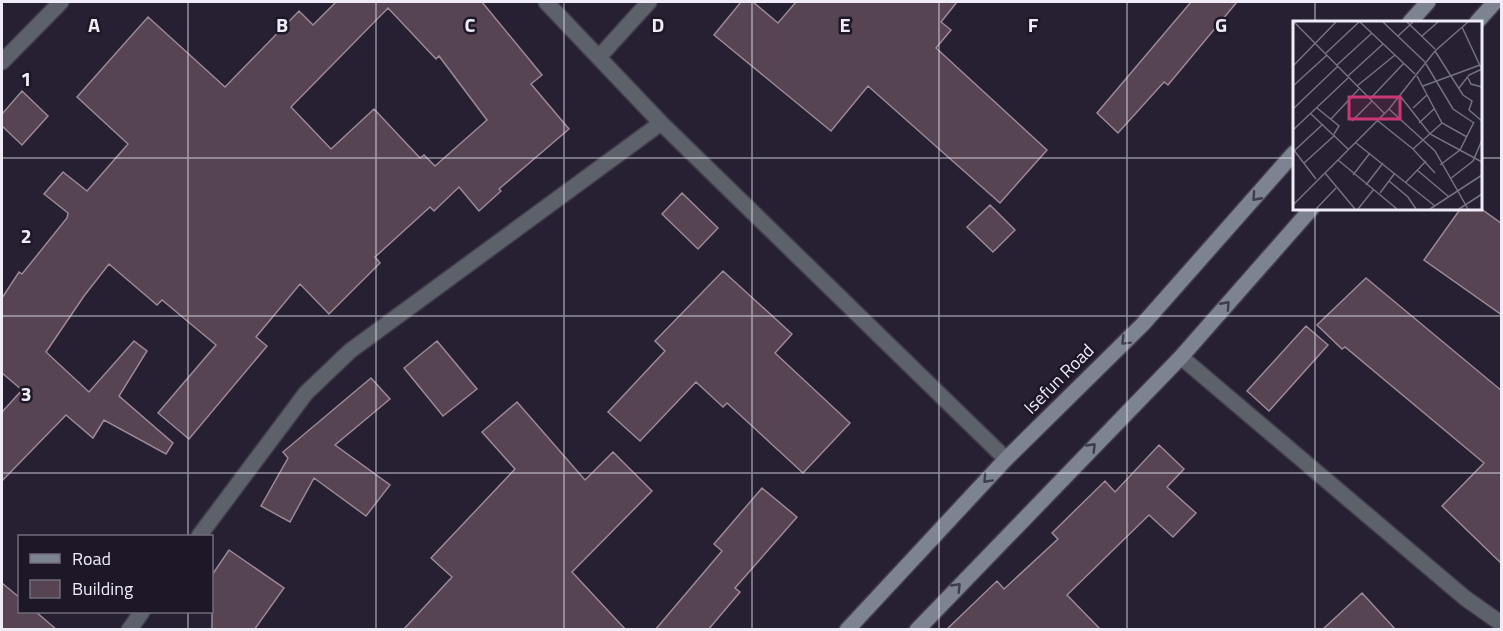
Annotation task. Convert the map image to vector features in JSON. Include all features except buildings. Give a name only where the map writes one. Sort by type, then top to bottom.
[{"type":"street","points":[[2,63],[62,2]]},
{"type":"street","points":[[546,2],[600,56],[661,123],[1006,459]]},
{"type":"street","points":[[600,56],[649,2]]},
{"type":"street","points":[[1411,21],[1428,2]]},
{"type":"street","points":[[1477,21],[1495,2]]},
{"type":"street","points":[[200,535],[306,393],[350,351],[661,123]]},
{"type":"street","name":"Isefun Road","points":[[847,630],[1006,459],[1143,324],[1293,154]]},
{"type":"street","points":[[917,630],[1180,357],[1310,210]]},
{"type":"street","points":[[1180,357],[1465,598],[1502,624]]},
{"type":"street","points":[[129,630],[141,613]]}]
